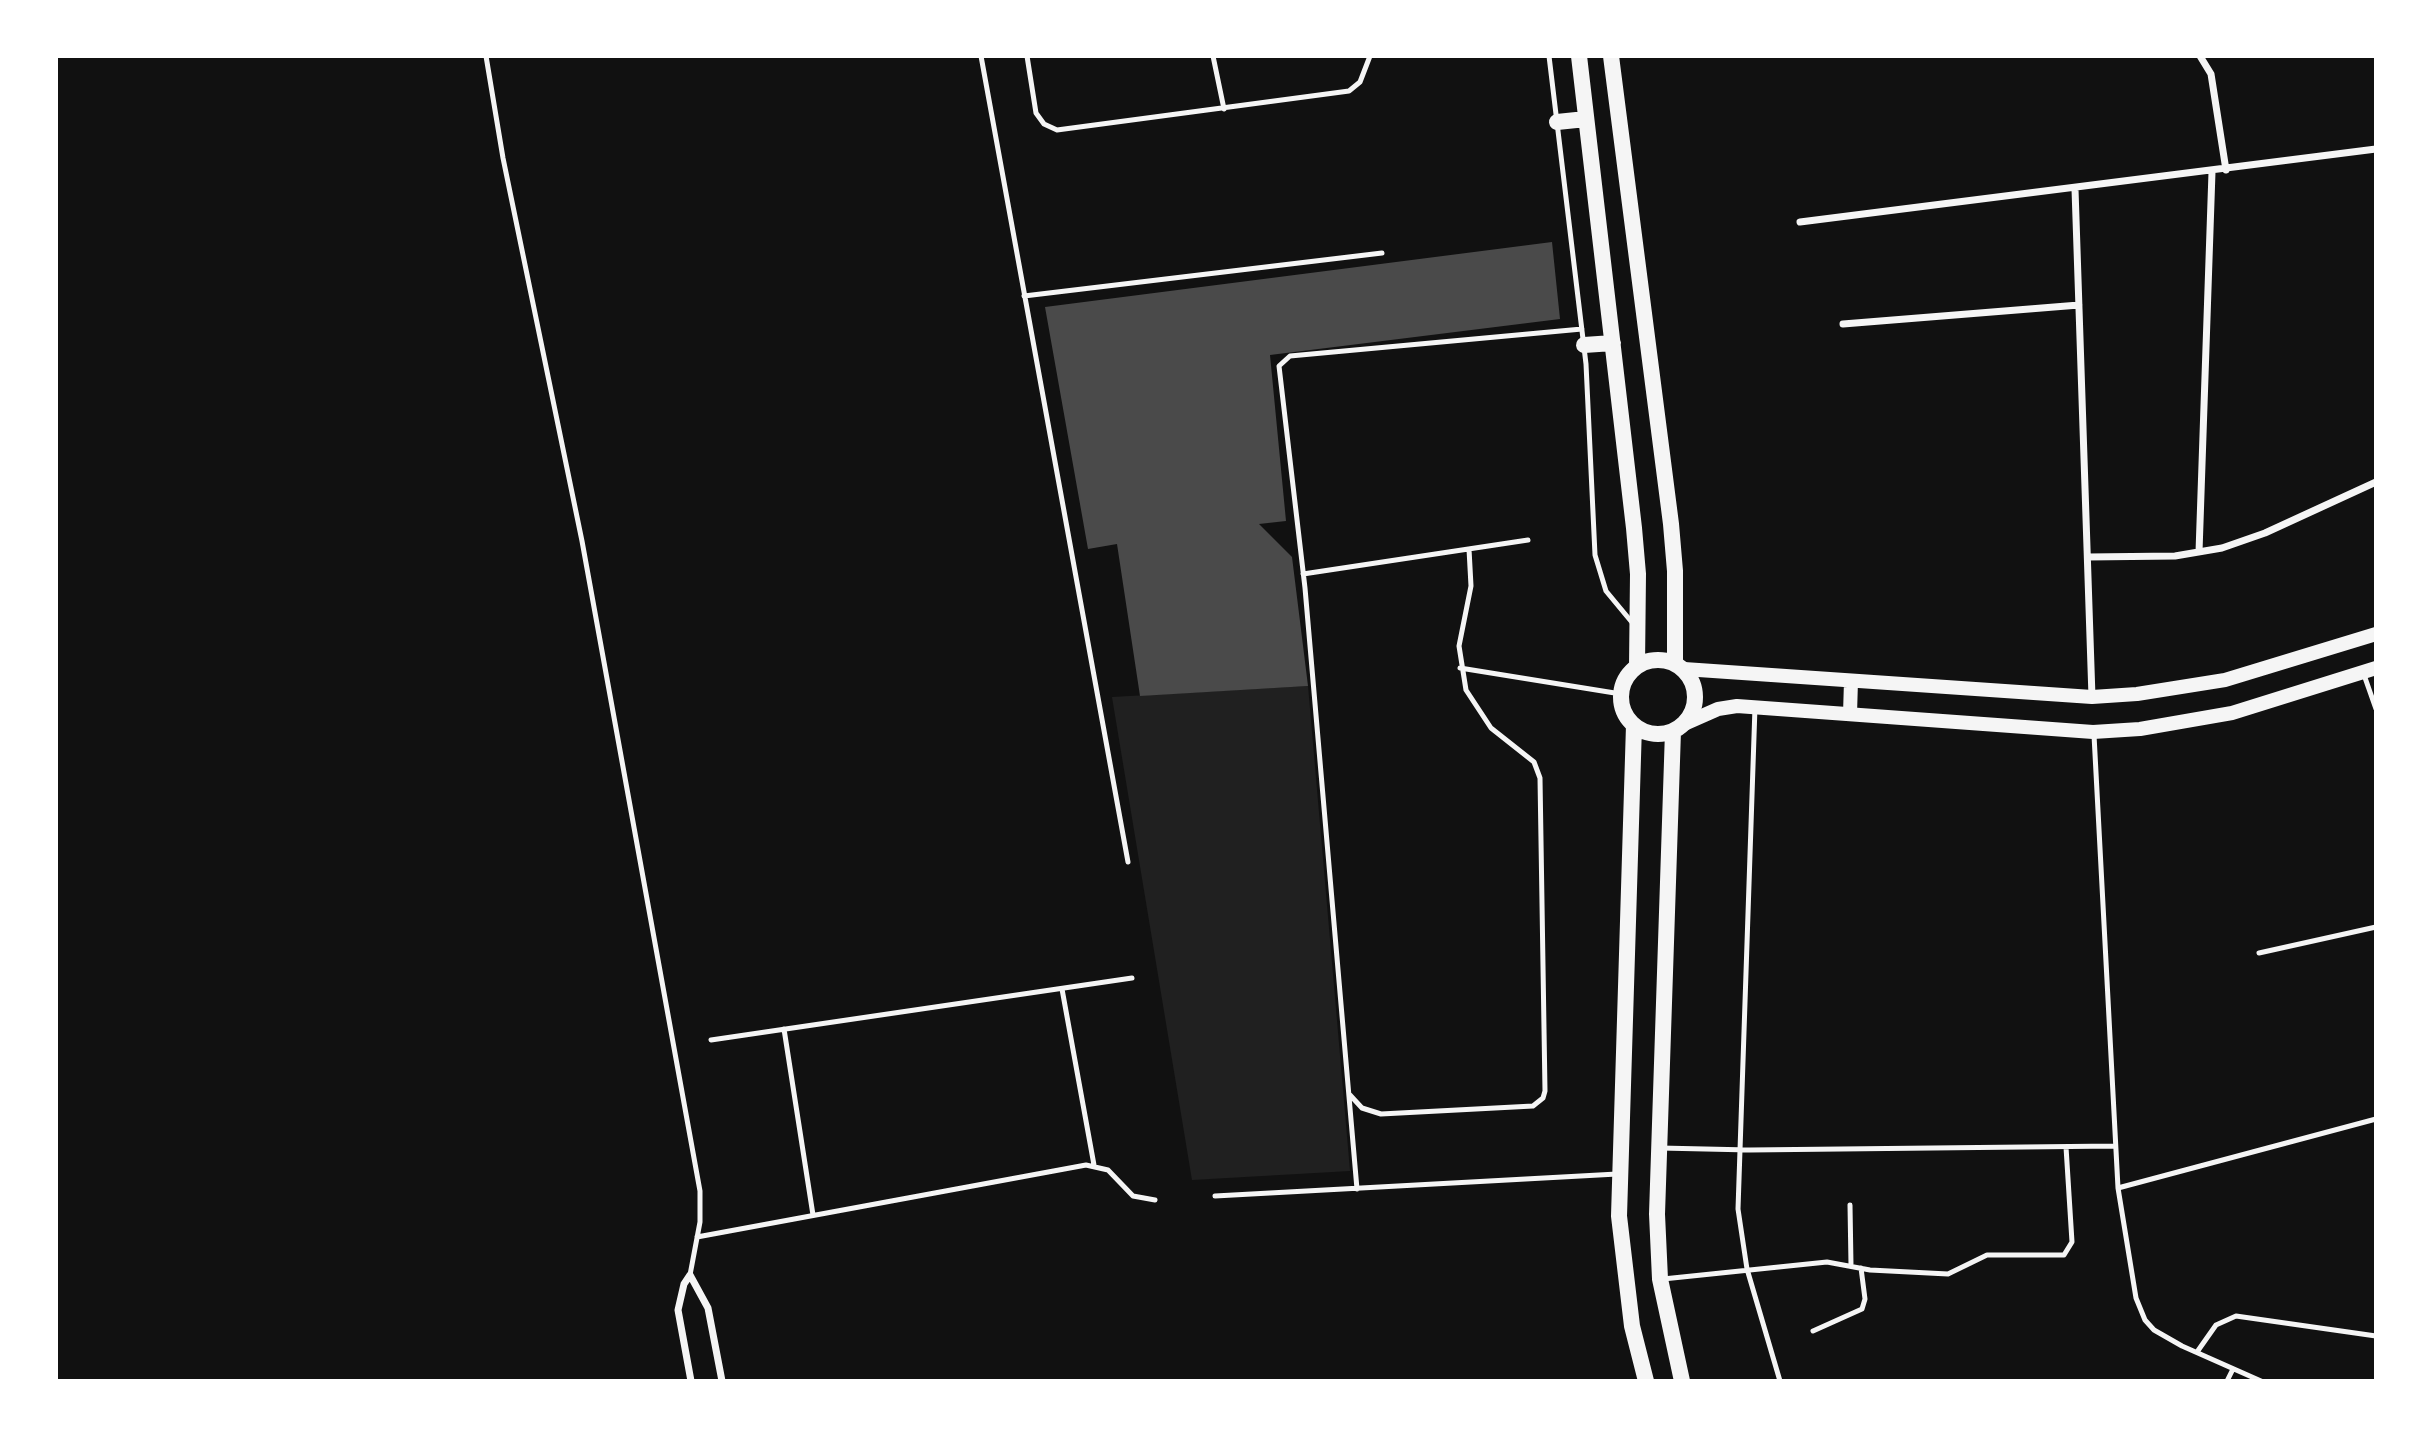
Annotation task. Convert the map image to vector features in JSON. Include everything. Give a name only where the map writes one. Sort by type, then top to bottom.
[{"type":"main road","points":[[1579,56],[1634,528],[1637,666]]},
{"type":"main road","points":[[1611,56],[1671,524],[1679,666],[1695,690],[1691,714],[1678,727],[1657,1214],[1660,1279],[1682,1381]]},
{"type":"main road","points":[[1557,122],[1586,119]]},
{"type":"main road","points":[[1583,337],[1612,343]]},
{"type":"main road","points":[[2369,670],[2232,713],[2151,727],[2093,732],[1755,707],[1718,709],[1678,727],[1653,734],[1634,725],[1622,706],[1621,694],[1628,673],[1637,666],[1662,659],[1679,666],[1852,681],[2092,697],[2137,694],[2225,680],[2376,634]]},
{"type":"main road","points":[[1850,714],[1852,681]]},
{"type":"main road","points":[[1634,725],[1619,1174],[1623,1271],[1632,1326],[1646,1381]]},
{"type":"street","points":[[2200,56],[2211,74],[2226,170]]},
{"type":"street","points":[[1800,222],[2212,172],[2376,149]]},
{"type":"street","points":[[2199,552],[2212,172]]},
{"type":"street","points":[[2075,189],[2092,697]]},
{"type":"street","points":[[1843,324],[2079,305]]},
{"type":"street","points":[[2088,557],[2199,552],[2265,533],[2376,482]]},
{"type":"street","points":[[691,1381],[678,1310],[684,1284],[690,1275],[708,1308],[722,1381]]},
{"type":"lane","points":[[486,56],[503,158],[582,541],[700,1191],[697,1237],[690,1275]]},
{"type":"lane","points":[[981,56],[1128,862]]},
{"type":"lane","points":[[1027,56],[1035,113],[1044,124],[1057,131],[1349,91],[1360,82],[1370,56]]},
{"type":"lane","points":[[1213,56],[1224,108]]},
{"type":"lane","points":[[1549,56],[1583,337],[1594,487],[1595,555],[1606,592],[1615,606],[1638,629]]},
{"type":"lane","points":[[1024,296],[1382,253]]},
{"type":"lane","points":[[1357,1189],[1303,573],[1279,371],[1282,361],[1290,356],[1583,337]]},
{"type":"lane","points":[[1303,573],[1528,540]]},
{"type":"lane","points":[[1349,1093],[1362,1108],[1381,1114],[1526,1107],[1538,1102],[1545,1091],[1538,770],[1528,755],[1491,728],[1476,710],[1466,690],[1460,668],[1459,646],[1471,586],[1469,549]]},
{"type":"lane","points":[[1460,668],[1621,694]]},
{"type":"lane","points":[[2369,670],[2376,709]]},
{"type":"lane","points":[[1755,707],[1738,1209],[1747,1269],[1780,1381]]},
{"type":"lane","points":[[2093,732],[2118,1188],[2140,1309],[2154,1330],[2261,1381]]},
{"type":"lane","points":[[2259,953],[2376,927]]},
{"type":"lane","points":[[711,1040],[1132,978]]},
{"type":"lane","points":[[1062,989],[1094,1165]]},
{"type":"lane","points":[[784,1029],[813,1215]]},
{"type":"lane","points":[[2118,1188],[2376,1119]]},
{"type":"lane","points":[[1660,1148],[1738,1150],[2115,1146]]},
{"type":"lane","points":[[1660,1279],[1828,1262],[1861,1268],[1948,1274],[1987,1255],[2064,1255],[2072,1242],[2066,1147]]},
{"type":"lane","points":[[697,1237],[1094,1165],[1114,1174],[1133,1196],[1155,1200]]},
{"type":"lane","points":[[1215,1196],[1619,1174]]},
{"type":"lane","points":[[1850,1205],[1851,1265]]},
{"type":"lane","points":[[1813,1331],[1862,1309],[1865,1299],[1861,1268]]},
{"type":"lane","points":[[2197,1352],[2216,1325],[2236,1315],[2376,1336]]},
{"type":"lane","points":[[2227,1381],[2233,1369]]},
{"type":"shaded area","points":[[1308,686],[1350,1171],[1192,1180],[1112,697]]},
{"type":"building","points":[[1552,242],[1560,319],[1270,355],[1286,521],[1259,524],[1292,557],[1308,686],[1140,696],[1117,544],[1088,549],[1045,307]]}]
